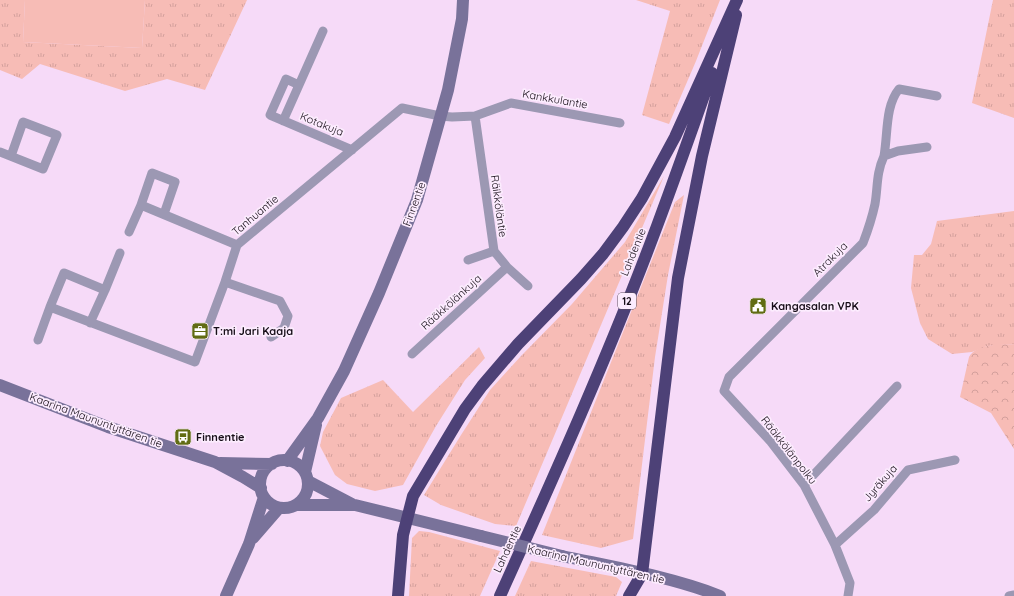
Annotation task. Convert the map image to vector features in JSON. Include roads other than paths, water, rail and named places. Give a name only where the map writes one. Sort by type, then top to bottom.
[{"type":"highway","points":[[398,596],[403,535],[414,496],[451,432],[482,386],[518,344],[561,301],[603,254],[623,227],[642,198],[675,137],[739,0]]},
{"type":"highway","points":[[629,596],[642,574],[680,271],[702,156],[739,0]]},
{"type":"highway","name":"Lahdentie","points":[[500,596],[552,480],[651,242],[739,0]]},
{"type":"main road","name":"Finnentie","points":[[287,461],[318,418],[344,371],[379,293],[417,200],[448,90],[462,19],[463,0]]},
{"type":"main road","name":"Kaarina Maununtyttären tie","points":[[0,385],[108,427],[215,462],[243,477],[262,492]]},
{"type":"main road","name":"Finnentie","points":[[306,476],[318,418]]},
{"type":"main road","points":[[226,596],[249,544],[262,492],[261,481],[267,468],[279,461],[287,461],[300,467],[306,476],[308,488],[306,494],[297,505],[279,508],[273,505],[262,492]]},
{"type":"main road","name":"Kaarina Maununtyttären tie","points":[[215,462],[272,464]]},
{"type":"main road","name":"Kaarina Maununtyttären tie","points":[[306,476],[355,505]]},
{"type":"main road","name":"Kaarina Maununtyttären tie","points":[[297,505],[355,505],[704,589],[720,596]]},
{"type":"main road","points":[[249,544],[279,508]]},
{"type":"street","name":"Kotakuja","points":[[283,121],[323,31]]},
{"type":"street","name":"Kotakuja","points":[[299,85],[286,79],[270,115],[352,150]]},
{"type":"street","name":"Atrakuja","points":[[724,391],[728,378],[863,243],[870,225],[875,203],[879,168],[884,156],[887,140],[888,118],[894,95],[899,89],[937,96]]},
{"type":"street","name":"Kankkulantie","points":[[440,116],[475,116],[512,103],[620,123]]},
{"type":"street","name":"Tanhuantie","points":[[50,307],[195,362],[238,245],[402,108],[440,116]]},
{"type":"street","name":"Räikköläntie","points":[[475,116],[494,251],[507,267],[528,286]]},
{"type":"street","points":[[0,152],[43,168],[57,135],[23,122],[11,156]]},
{"type":"street","points":[[884,156],[898,151],[927,147]]},
{"type":"street","points":[[129,232],[152,173],[175,182],[164,214]]},
{"type":"street","points":[[141,204],[238,245]]},
{"type":"street","points":[[468,260],[494,251]]},
{"type":"street","points":[[90,323],[120,253]]},
{"type":"street","name":"Rääkkölänkuja","points":[[412,354],[507,267]]},
{"type":"street","points":[[38,340],[64,273],[105,290]]},
{"type":"street","points":[[225,282],[280,301],[288,316],[284,328],[271,337]]},
{"type":"street","points":[[804,485],[897,386]]},
{"type":"street","name":"Rääkkölänpolku","points":[[724,391],[771,442],[804,485],[835,545],[850,583],[848,596]]},
{"type":"street","name":"Jyräkuja","points":[[835,545],[874,510],[908,470],[955,460]]},
{"type":"street","points":[[1010,596],[1014,595]]},
{"type":"place","name":"Kangasalan VPK","points":[[758,306]]},
{"type":"place","name":"T:mi Jari Kaaja","points":[[200,331]]},
{"type":"place","name":"Finnentie","points":[[183,437]]}]
